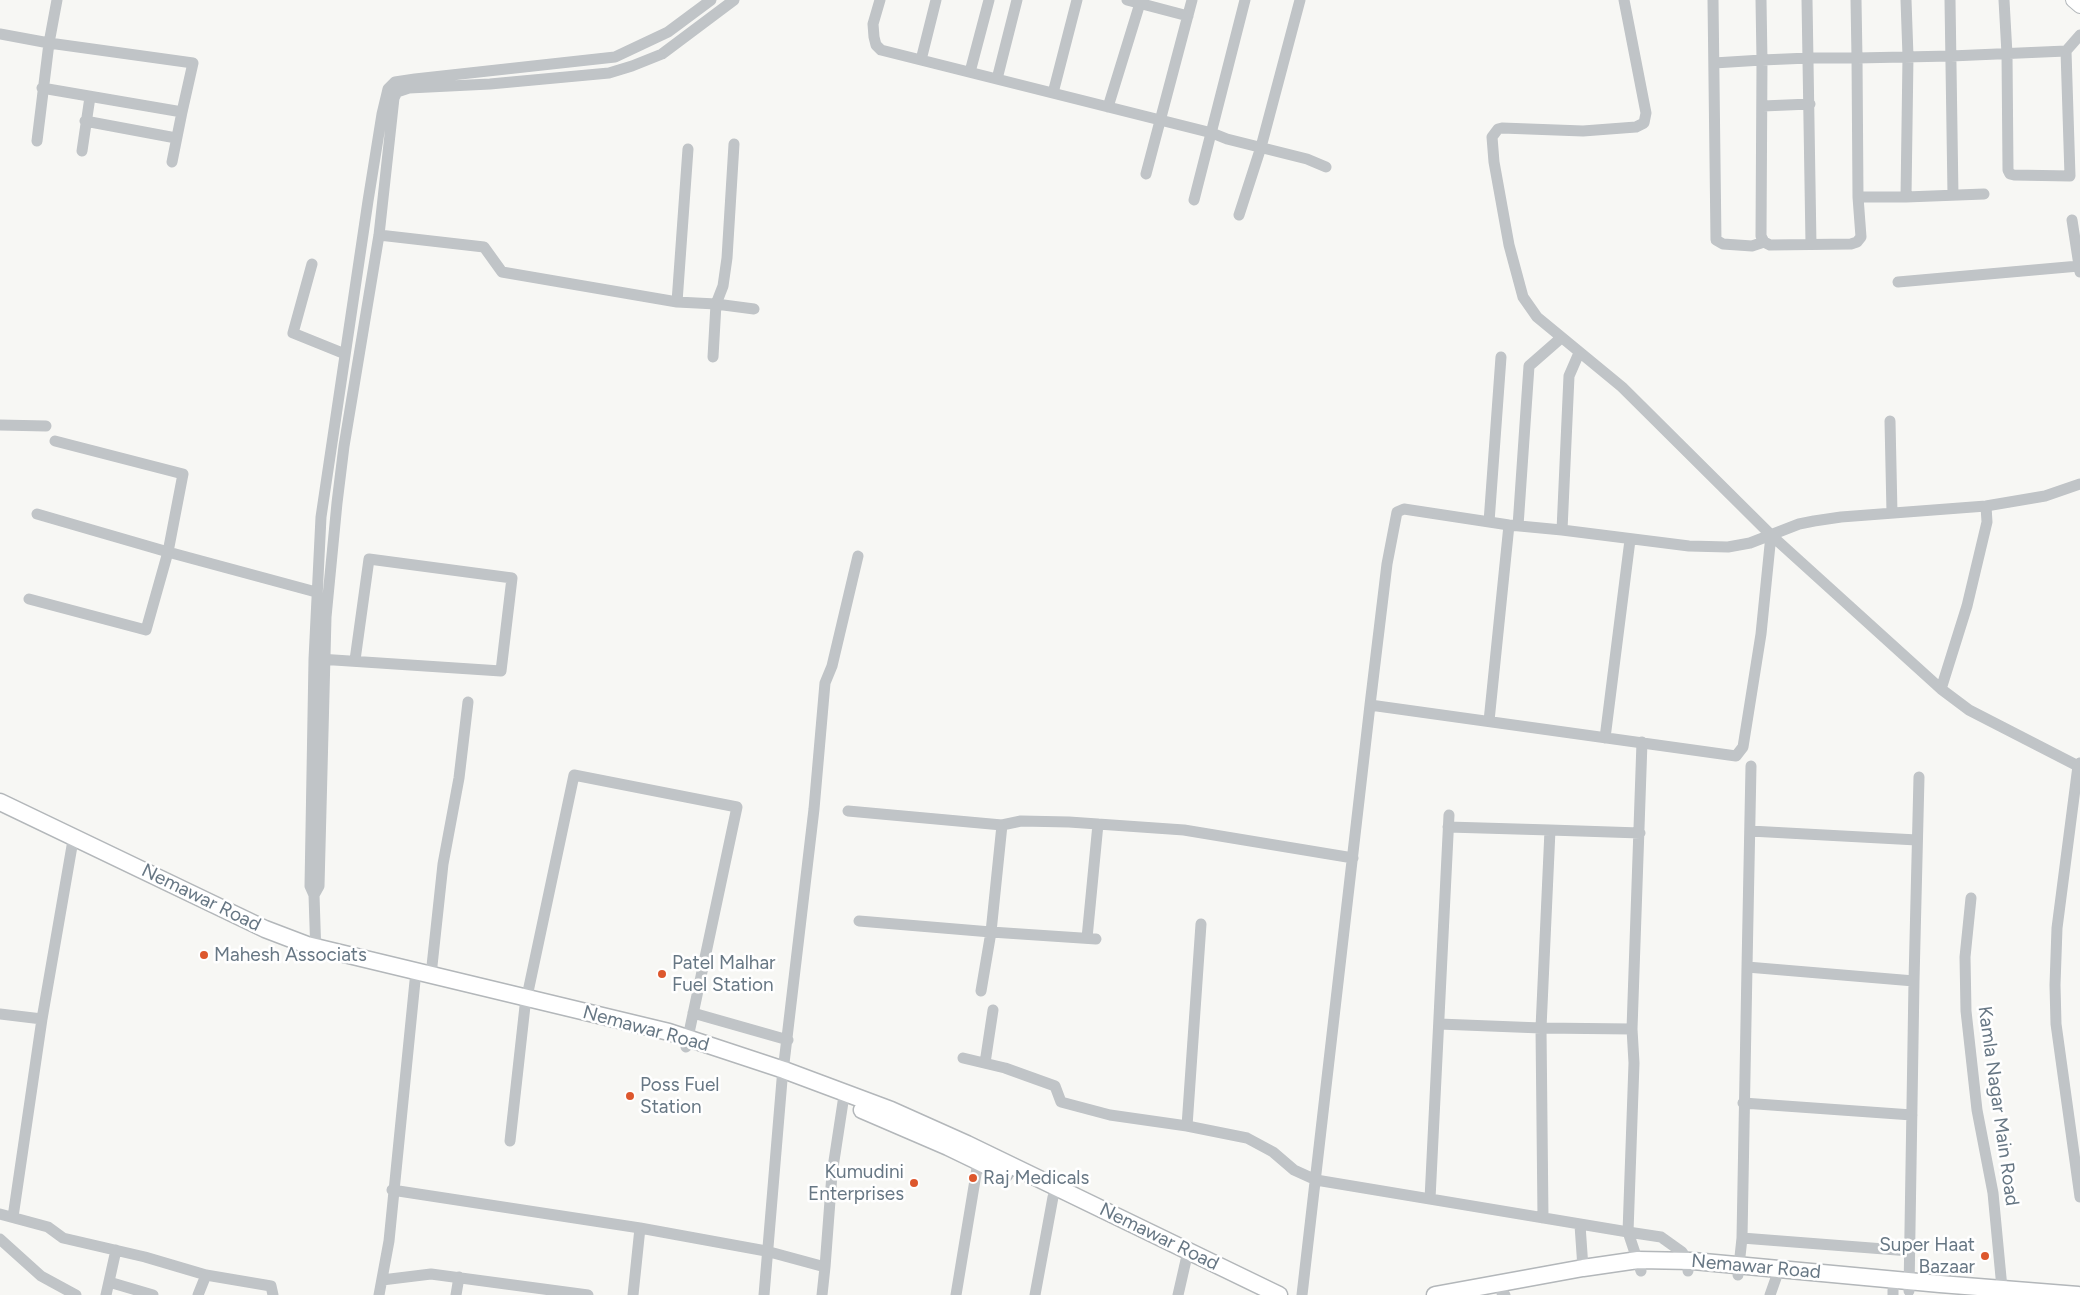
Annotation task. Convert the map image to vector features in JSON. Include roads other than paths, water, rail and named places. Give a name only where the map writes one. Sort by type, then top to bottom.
[{"type":"highway","name":"Nemawar Road","points":[[0,802],[315,952],[415,981],[526,1002]]},
{"type":"highway","name":"Nemawar Road","points":[[0,811],[277,943],[431,975],[526,1002],[687,1043],[891,1110],[954,1144],[1241,1282],[1258,1295]]},
{"type":"highway","name":"Nemawar Road","points":[[783,1075],[843,1102],[954,1144],[978,1162],[1152,1242],[1186,1260],[1279,1295]]},
{"type":"highway","name":"Nemawar Road","points":[[1499,1294],[1639,1266]]},
{"type":"highway","name":"Nemawar Road","points":[[1435,1295],[1583,1268],[1639,1266],[1688,1266],[1739,1270],[1956,1295]]},
{"type":"highway","name":"Nemawar Road","points":[[1739,1270],[1776,1278],[1901,1289],[2002,1288],[2078,1295]]},
{"type":"main road","points":[[2073,0],[2080,6]]},
{"type":"street","points":[[37,141],[42,88],[58,0]]},
{"type":"street","points":[[315,952],[314,895],[319,886],[319,659],[316,592],[321,518],[356,282],[388,89],[395,82],[441,75],[615,57],[668,32],[712,0]]},
{"type":"street","points":[[319,659],[326,617],[342,465],[372,284],[379,235],[390,122],[394,98],[397,92],[409,88],[490,84],[609,73],[662,54],[734,0]]},
{"type":"street","points":[[880,0],[873,24],[876,45],[881,50],[1212,133],[1306,159],[1326,167]]},
{"type":"street","points":[[920,60],[936,0]]},
{"type":"street","points":[[970,72],[989,0]]},
{"type":"street","points":[[997,79],[1017,0]]},
{"type":"street","points":[[1053,93],[1078,0]]},
{"type":"street","points":[[1127,0],[1141,2],[1188,16]]},
{"type":"street","points":[[1146,174],[1192,0]]},
{"type":"street","points":[[1194,200],[1245,0]]},
{"type":"street","points":[[1239,215],[1261,147],[1300,0]]},
{"type":"street","points":[[1624,0],[1646,113],[1644,123],[1636,127],[1584,130],[1498,129],[1492,137],[1494,162],[1509,245],[1523,297],[1537,317],[1622,387],[1771,535],[1941,690],[1969,710],[2079,766],[2057,928],[2055,985],[2056,1024],[2075,1136],[2080,1197]]},
{"type":"street","points":[[1713,0],[1716,240],[1723,244],[1752,246],[1764,242]]},
{"type":"street","points":[[1761,0],[1761,236],[1764,242],[1770,245],[1851,244],[1858,242],[1861,237],[1858,197],[1856,0]]},
{"type":"street","points":[[1807,0],[1811,244]]},
{"type":"street","points":[[1906,0],[1908,56],[1906,197]]},
{"type":"street","points":[[1950,0],[1953,195]]},
{"type":"street","points":[[2004,0],[2007,54],[2008,170],[2014,176],[2070,176],[2066,51],[2080,34]]},
{"type":"street","points":[[1108,107],[1141,2]]},
{"type":"street","points":[[0,34],[49,43],[193,63],[172,162]]},
{"type":"street","points":[[1714,63],[1809,58],[1951,56],[2066,51]]},
{"type":"street","points":[[42,88],[182,112]]},
{"type":"street","points":[[82,151],[90,97]]},
{"type":"street","points":[[1762,106],[1810,104]]},
{"type":"street","points":[[85,122],[176,138]]},
{"type":"street","points":[[713,357],[716,304],[722,286],[727,258],[734,144]]},
{"type":"street","points":[[677,302],[688,149]]},
{"type":"street","points":[[1858,197],[1984,194]]},
{"type":"street","points":[[1898,282],[2080,269],[2072,220]]},
{"type":"street","points":[[379,235],[484,247],[502,272],[677,302],[716,304],[754,309]]},
{"type":"street","points":[[312,264],[293,333],[345,354]]},
{"type":"street","points":[[356,282],[372,284]]},
{"type":"street","points":[[1489,721],[1514,526],[1529,366],[1561,338]]},
{"type":"street","points":[[1562,530],[1569,376],[1580,353]]},
{"type":"street","points":[[1488,522],[1501,358]]},
{"type":"street","points":[[1890,421],[1892,513]]},
{"type":"street","points":[[0,425],[46,426]]},
{"type":"street","points":[[29,598],[146,630],[168,552],[183,474],[55,441]]},
{"type":"street","points":[[1302,1295],[1387,564],[1397,512],[1404,509],[1514,526],[1562,530],[1630,540],[1688,546],[1728,547],[1750,543],[1814,521],[1986,506],[2045,496],[2080,484]]},
{"type":"street","points":[[1941,690],[1967,606],[1987,522],[1986,506]]},
{"type":"street","points":[[37,514],[316,592]]},
{"type":"street","points":[[1370,705],[1736,756],[1743,747],[1760,634],[1771,535]]},
{"type":"street","points":[[1605,738],[1630,540]]},
{"type":"street","points":[[764,1295],[766,1251],[783,1075],[814,809],[825,683],[832,666],[858,556]]},
{"type":"street","points":[[319,659],[501,671],[512,578],[369,558],[355,660]]},
{"type":"street","points":[[431,975],[445,851],[459,778],[468,702]]},
{"type":"street","points":[[1639,1266],[1628,1232],[1634,1063],[1632,1029],[1642,742]]},
{"type":"street","points":[[1739,1270],[1742,1238],[1743,1103],[1751,766]]},
{"type":"street","points":[[510,1141],[526,1002],[574,775],[737,807],[687,1043]]},
{"type":"street","points":[[1901,1289],[1910,1251],[1919,777]]},
{"type":"street","points":[[848,811],[1002,825],[1021,821],[1184,830],[1353,858]]},
{"type":"street","points":[[1430,1199],[1449,814]]},
{"type":"street","points":[[860,921],[1091,938],[1098,824]]},
{"type":"street","points":[[981,990],[991,932],[1002,825]]},
{"type":"street","points":[[1448,827],[1640,833]]},
{"type":"street","points":[[1543,1218],[1541,1028],[1550,830]]},
{"type":"street","points":[[1750,831],[1917,840]]},
{"type":"street","points":[[13,1217],[42,1020],[72,846]]},
{"type":"street","name":"Kamla Nagar Main Road","points":[[1971,898],[1965,956],[1966,1011],[1977,1110],[1993,1194],[2002,1288]]},
{"type":"street","points":[[1187,1126],[1202,924]]},
{"type":"street","points":[[1747,967],[1914,982]]},
{"type":"street","points":[[379,1295],[389,1241],[392,1190],[415,981]]},
{"type":"street","points":[[985,1063],[993,1010]]},
{"type":"street","points":[[693,1013],[788,1040]]},
{"type":"street","points":[[0,1014],[42,1020]]},
{"type":"street","points":[[1439,1024],[1632,1029]]},
{"type":"street","points":[[963,1058],[1005,1068],[1055,1086],[1061,1102],[1110,1115],[1187,1126],[1247,1138],[1273,1152],[1294,1170],[1316,1180],[1661,1237],[1682,1252],[1688,1266]]},
{"type":"street","points":[[822,1295],[832,1174],[843,1102]]},
{"type":"street","points":[[1743,1103],[1912,1115]]},
{"type":"street","points":[[956,1295],[978,1162]]},
{"type":"street","points":[[392,1190],[640,1228],[766,1251],[825,1267]]},
{"type":"street","points":[[1035,1295],[1053,1197]]},
{"type":"street","points":[[0,1214],[48,1227],[63,1238],[116,1250],[206,1275],[271,1286],[273,1295]]},
{"type":"street","points":[[1580,1225],[1583,1268]]},
{"type":"street","points":[[633,1295],[640,1228]]},
{"type":"street","points":[[1742,1238],[1910,1251]]},
{"type":"street","points":[[0,1239],[41,1276],[76,1295]]},
{"type":"street","points":[[106,1295],[116,1250]]},
{"type":"street","points":[[1178,1295],[1186,1260]]},
{"type":"street","points":[[382,1280],[431,1274],[588,1295]]},
{"type":"street","points":[[198,1295],[206,1275]]},
{"type":"street","points":[[456,1295],[459,1277]]},
{"type":"street","points":[[1770,1295],[1776,1278]]},
{"type":"street","points":[[109,1282],[153,1295]]},
{"type":"place","name":"Mahesh Associats","points":[[204,955]]},
{"type":"place","name":"Patel Malhar Fuel Station","points":[[662,974]]},
{"type":"place","name":"Poss Fuel Station","points":[[630,1096]]},
{"type":"place","name":"Raj Medicals","points":[[973,1178]]},
{"type":"place","name":"Kumudini Enterprises","points":[[914,1183]]},
{"type":"place","name":"Super Haat Bazaar","points":[[1985,1256]]}]
